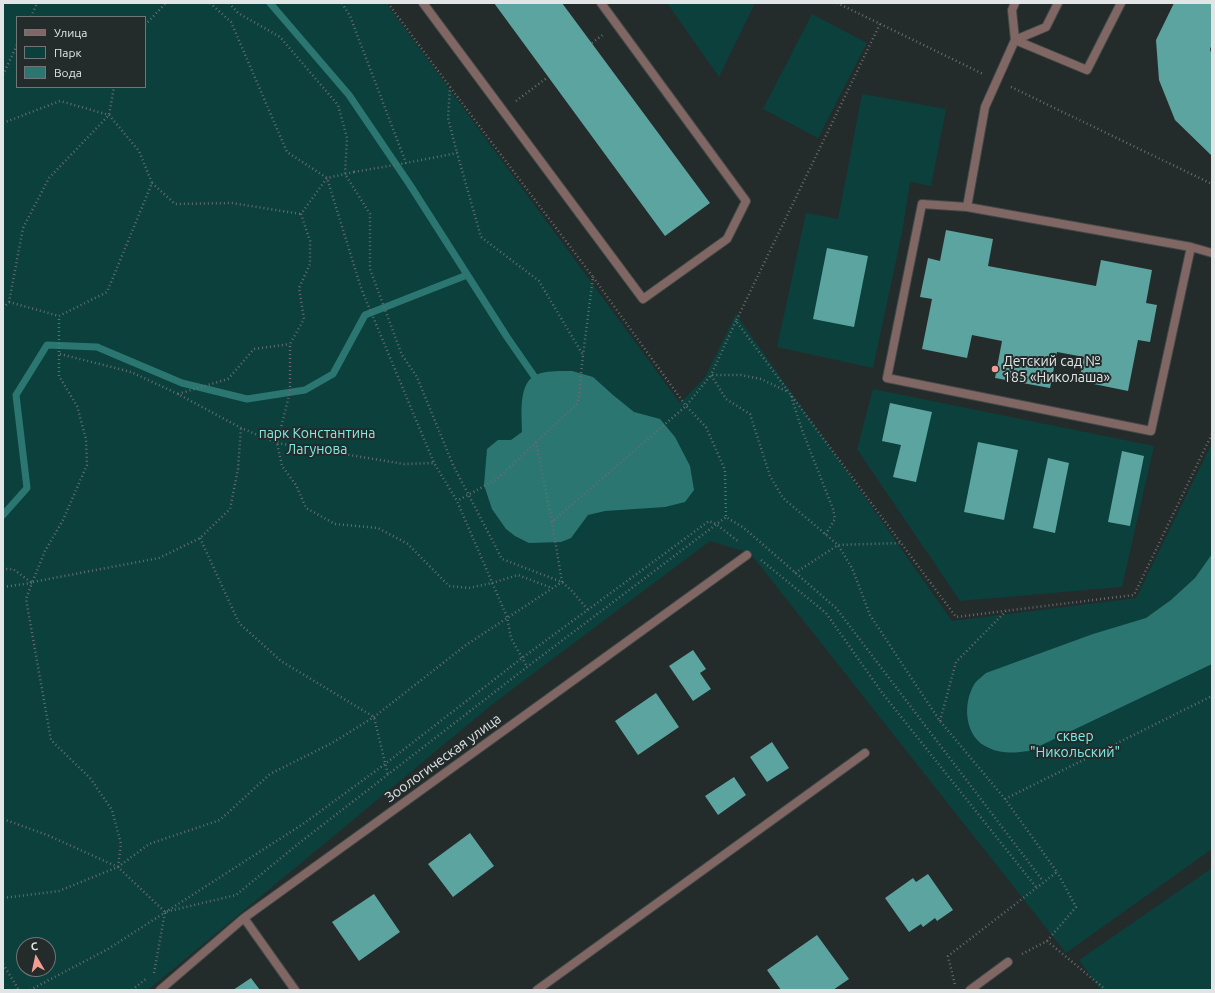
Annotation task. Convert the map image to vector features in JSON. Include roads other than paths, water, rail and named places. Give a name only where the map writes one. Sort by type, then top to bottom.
[{"type":"street","points":[[423,3],[643,299],[727,239],[746,201],[601,3]]},
{"type":"street","points":[[967,207],[985,107],[1015,40],[1012,10],[1015,3]]},
{"type":"street","points":[[1015,40],[1046,27],[1058,3]]},
{"type":"street","points":[[1015,40],[1087,70],[1121,3]]},
{"type":"street","points":[[1191,247],[1151,431],[887,378],[922,204],[967,207],[1191,247],[1212,253]]},
{"type":"street","name":"Зоологическая улица","points":[[160,990],[244,918],[746,551]]},
{"type":"street","points":[[537,990],[865,753]]},
{"type":"street","points":[[244,918],[295,990]]},
{"type":"street","points":[[970,990],[1008,962]]},
{"type":"water","points":[[553,371],[572,371],[593,377],[634,412],[660,419],[675,437],[690,466],[694,490],[685,502],[665,507],[605,511],[588,515],[571,538],[561,542],[529,543],[515,536],[506,529],[492,509],[484,485],[487,449],[498,440],[511,440],[522,432],[523,394],[525,387],[534,376]]},
{"type":"water","points":[[1212,554],[1212,664],[1029,751],[1013,753],[999,751],[989,748],[974,736],[968,719],[968,700],[975,683],[986,673],[1093,634],[1146,618],[1171,600],[1195,578]]},
{"type":"waterway","points":[[270,3],[349,95],[410,185],[507,337],[534,376]]},
{"type":"waterway","points":[[3,515],[27,488],[16,395],[47,345],[97,347],[182,383],[247,399],[305,390],[333,374],[365,315],[467,275]]},
{"type":"place","name":"Детский сад № 185 «Николаша»","points":[[995,369]]},
{"type":"park label","name":"парк Константина Лагунова","points":[[317,442]]},
{"type":"park label","name":"сквер \"Никольский\"","points":[[1075,744]]}]
